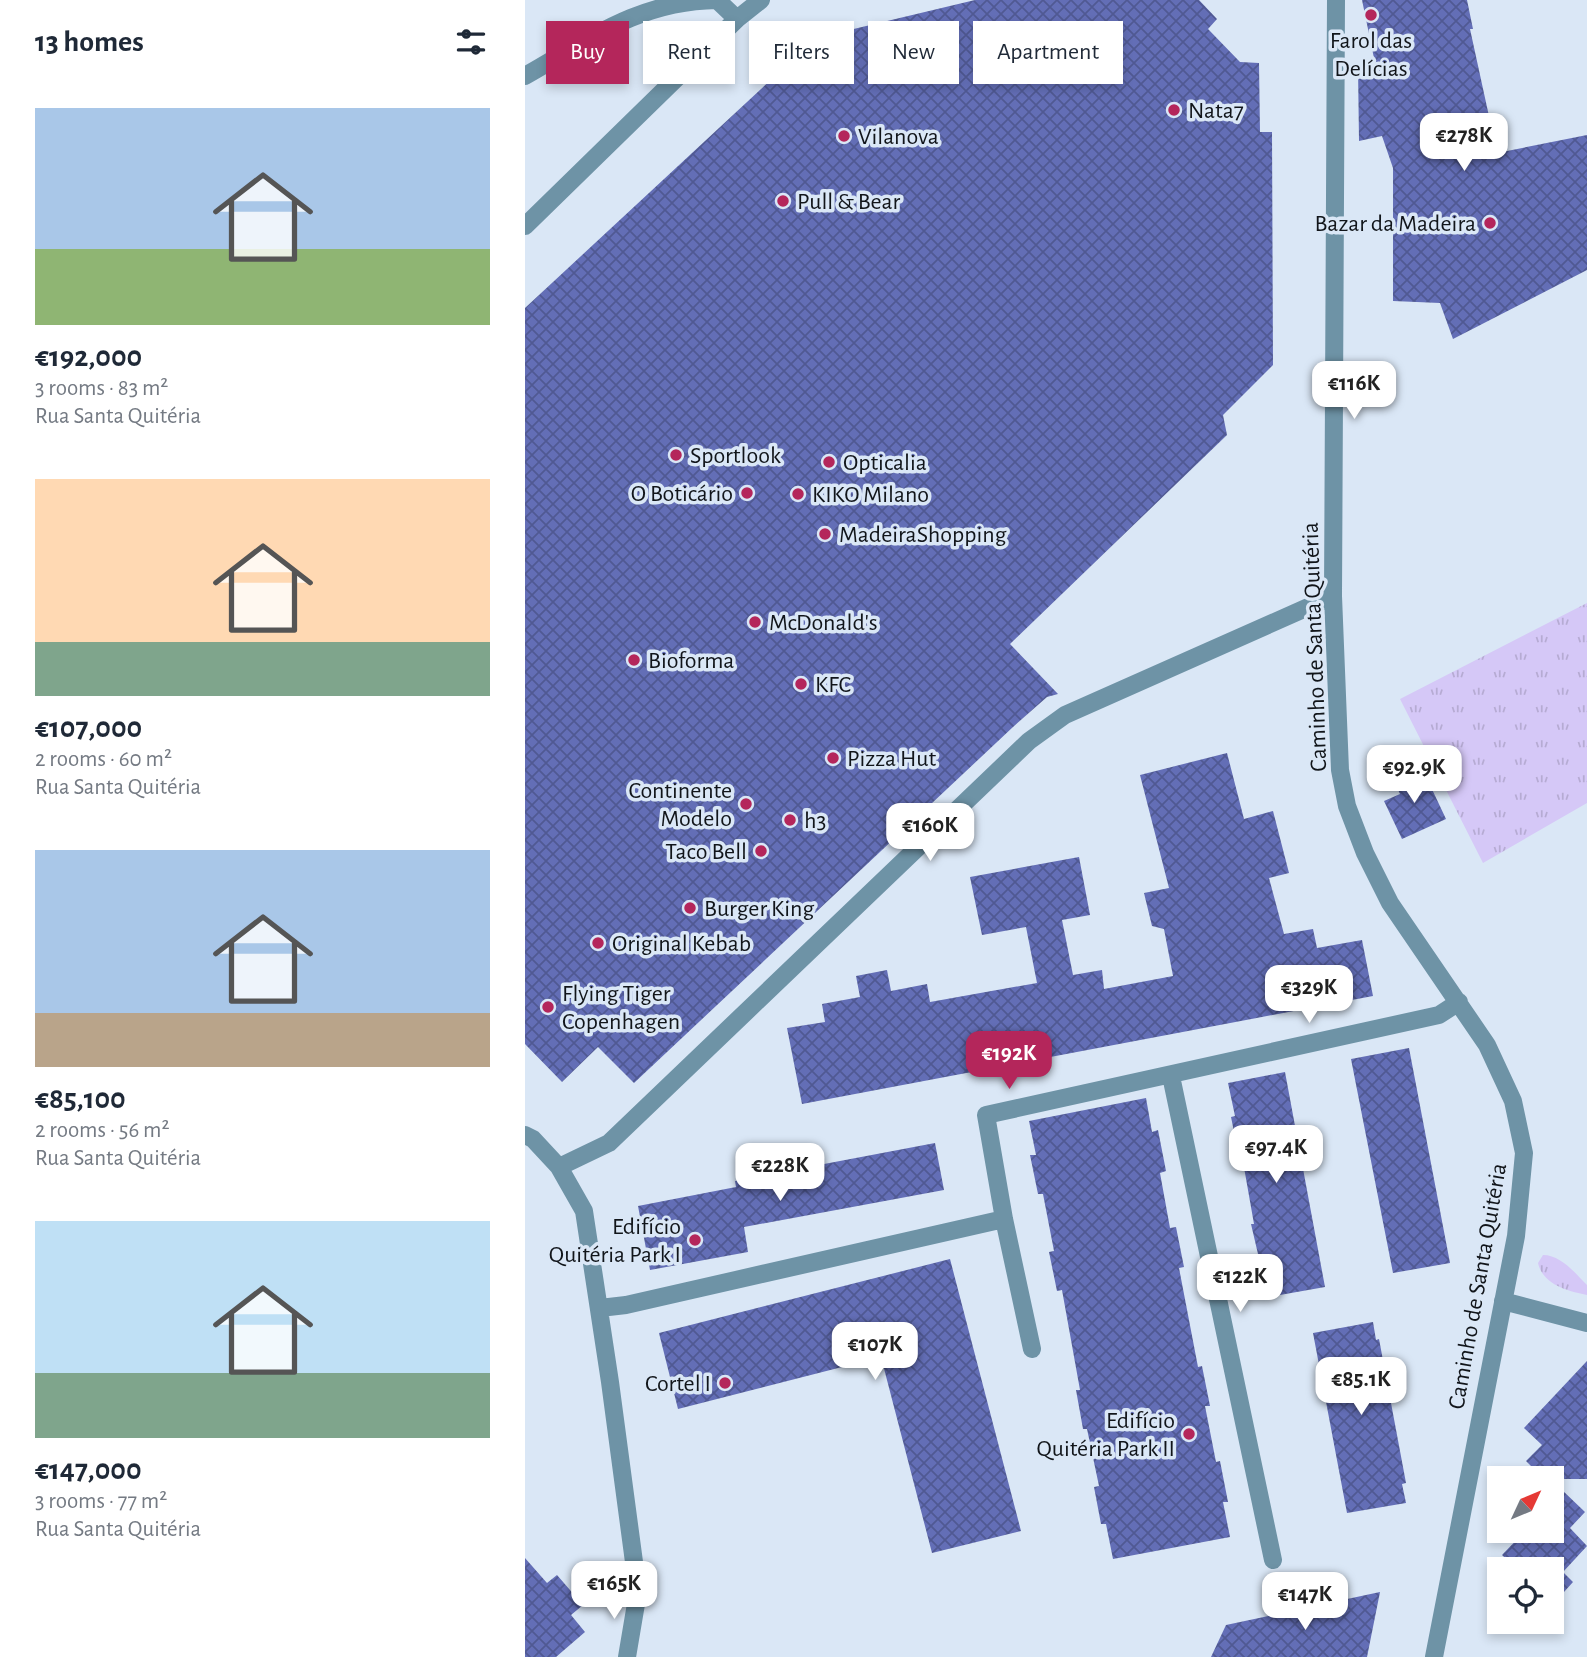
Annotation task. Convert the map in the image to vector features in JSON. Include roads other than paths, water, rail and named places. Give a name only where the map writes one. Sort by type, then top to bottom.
[{"type":"street","points":[[525,76],[630,17],[687,0],[717,0],[737,19]]},
{"type":"street","points":[[525,226],[737,19],[761,0]]},
{"type":"street","name":"Caminho de Santa Quitéria","points":[[1336,0],[1333,596],[1340,771],[1347,806],[1365,853],[1390,902],[1487,1045],[1513,1101],[1524,1153],[1516,1236],[1434,1657]]},
{"type":"street","points":[[559,1167],[609,1143],[1029,741],[1065,715],[1333,596]]},
{"type":"street","points":[[1032,1349],[986,1115],[1439,1015],[1459,1002]]},
{"type":"street","points":[[1171,1076],[1273,1560]]},
{"type":"street","points":[[525,1135],[533,1139],[559,1167],[584,1211],[600,1308],[638,1592],[627,1657]]},
{"type":"street","points":[[600,1308],[640,1302],[1005,1219]]},
{"type":"street","points":[[1503,1301],[1587,1323]]},
{"type":"place","name":"Farol das Delícias","points":[[1371,15]]},
{"type":"place","name":"Nata7","points":[[1174,110]]},
{"type":"place","name":"Vilanova","points":[[844,136]]},
{"type":"place","name":"Pull & Bear","points":[[783,201]]},
{"type":"place","name":"Bazar da Madeira","points":[[1490,223]]},
{"type":"place","name":"Sportlook","points":[[676,455]]},
{"type":"place","name":"Opticalia","points":[[829,462]]},
{"type":"place","name":"O Boticário","points":[[747,493]]},
{"type":"place","name":"KIKO Milano","points":[[798,494]]},
{"type":"place","name":"MadeiraShopping","points":[[825,534]]},
{"type":"place","name":"McDonald's","points":[[755,622]]},
{"type":"place","name":"Bioforma","points":[[634,660]]},
{"type":"place","name":"KFC","points":[[801,684]]},
{"type":"place","name":"Pizza Hut","points":[[833,758]]},
{"type":"place","name":"Continente Modelo","points":[[746,804]]},
{"type":"place","name":"h3","points":[[790,820]]},
{"type":"place","name":"Taco Bell","points":[[761,851]]},
{"type":"place","name":"Burger King","points":[[690,908]]},
{"type":"place","name":"Original Kebab","points":[[598,943]]},
{"type":"place","name":"Flying Tiger Copenhagen","points":[[548,1007]]},
{"type":"place","name":"Edifício Quitéria Park I","points":[[695,1240]]},
{"type":"place","name":"Cortel I","points":[[725,1383]]},
{"type":"place","name":"Edifício Quitéria Park II","points":[[1189,1434]]}]
